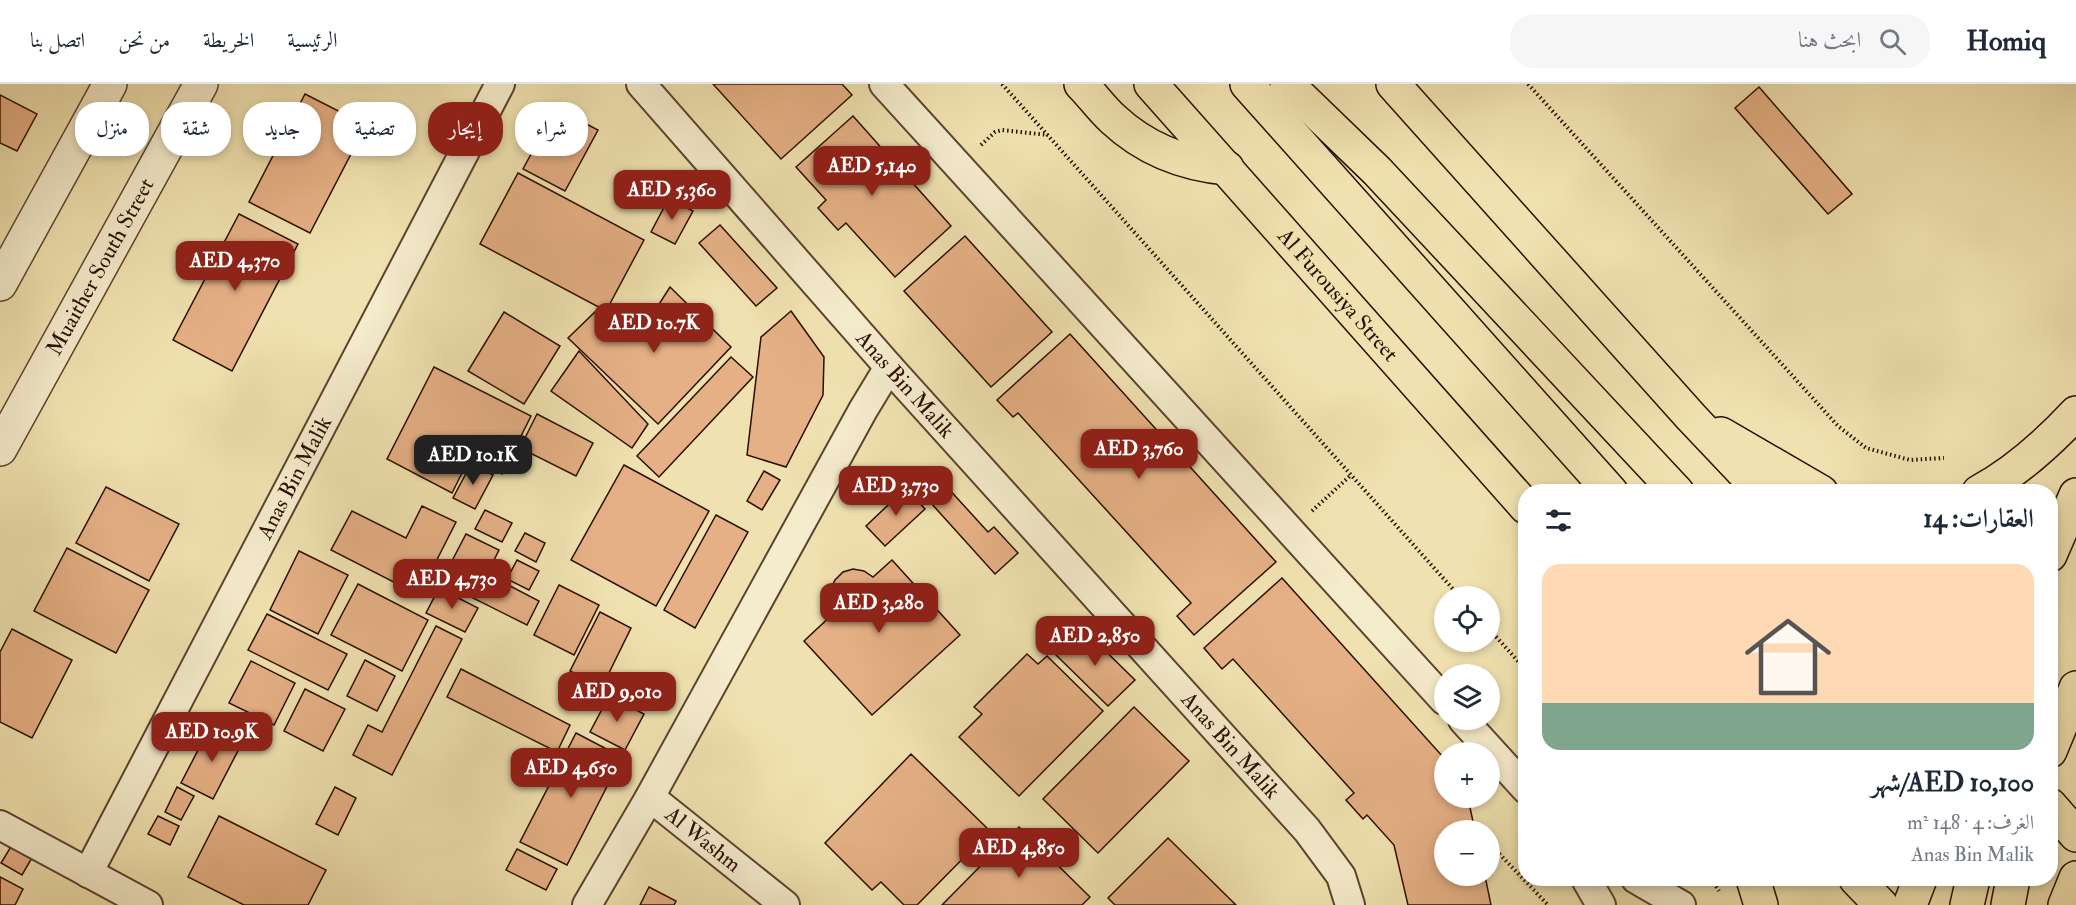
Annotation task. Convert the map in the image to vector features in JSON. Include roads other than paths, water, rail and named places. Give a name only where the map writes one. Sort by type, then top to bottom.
[{"type":"main road","points":[[1081,84],[1111,117],[1145,144],[1184,161],[1227,168]]},
{"type":"main road","name":"Al Furousiya Street","points":[[1151,84],[1518,498]]},
{"type":"main road","points":[[1247,84],[1604,484]]},
{"type":"main road","points":[[1287,84],[1377,171],[1670,484]]},
{"type":"main road","points":[[1393,84],[1691,417],[1754,484]]},
{"type":"main road","points":[[1992,484],[2033,456],[2076,413]]},
{"type":"main road","points":[[1691,417],[1807,484]]},
{"type":"main road","points":[[2058,537],[2076,495]]},
{"type":"main road","points":[[2058,740],[2076,688]]},
{"type":"main road","points":[[2058,814],[2076,835]]},
{"type":"main road","points":[[2065,905],[2076,878]]},
{"type":"main road","points":[[1755,886],[1761,905]]},
{"type":"main road","points":[[1863,886],[1881,905]]},
{"type":"main road","points":[[1910,905],[1917,886]]},
{"type":"main road","points":[[1967,905],[1971,886]]},
{"type":"main road","points":[[2008,905],[2012,886]]},
{"type":"street","points":[[0,284],[110,84]]},
{"type":"street","name":"Muaither South Street","points":[[0,448],[201,84]]},
{"type":"street","name":"Anas Bin Malik","points":[[88,873],[500,84]]},
{"type":"street","name":"Anas Bin Malik","points":[[641,84],[889,367],[1307,830],[1341,876],[1350,905]]},
{"type":"street","points":[[884,84],[1434,689]]},
{"type":"street","points":[[587,905],[650,796],[857,420],[889,367]]},
{"type":"street","points":[[1472,730],[1518,780]]},
{"type":"street","name":"Al Washm","points":[[650,796],[785,905]]},
{"type":"street","points":[[0,825],[148,905]]},
{"type":"street","points":[[1590,886],[1600,905]]},
{"type":"street","points":[[1648,886],[1681,905]]}]
